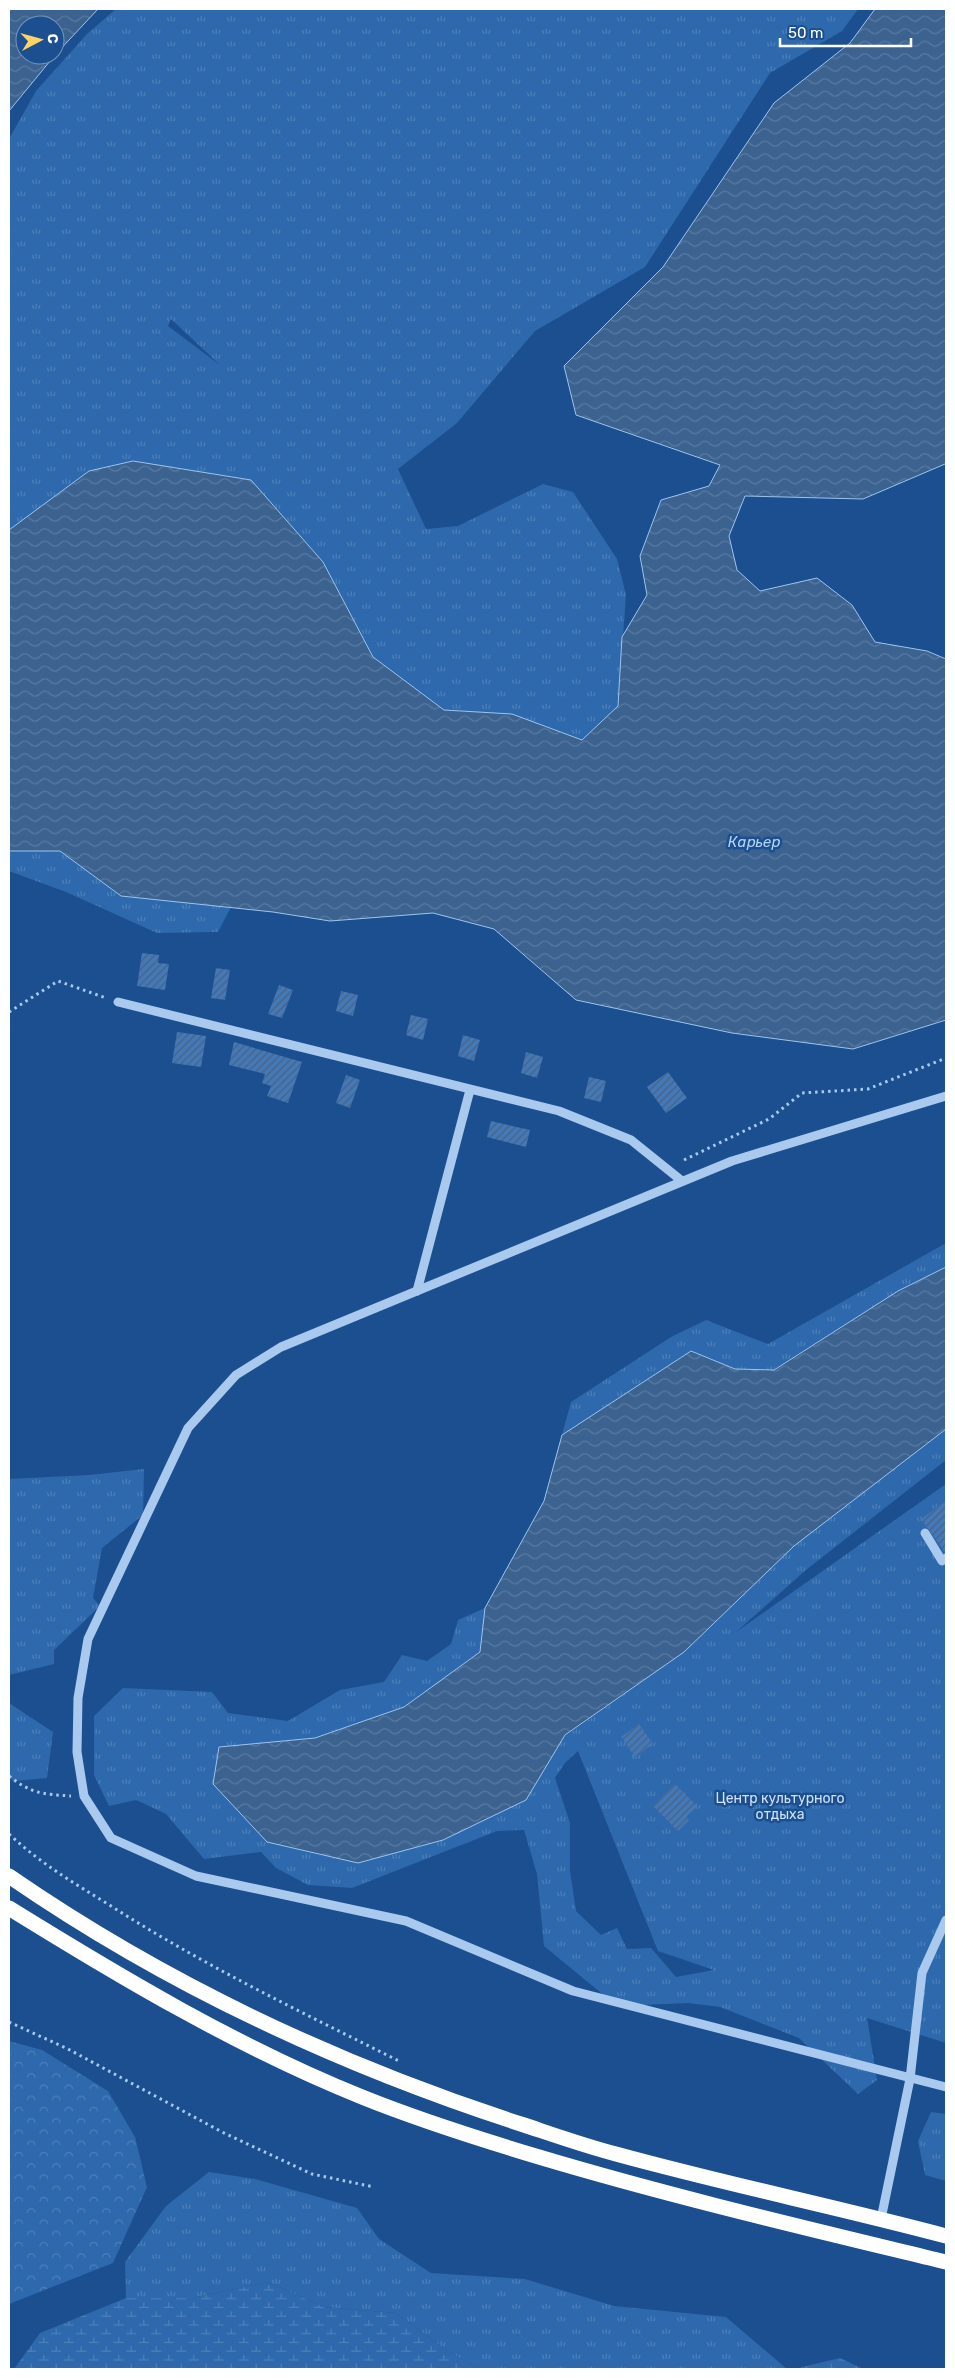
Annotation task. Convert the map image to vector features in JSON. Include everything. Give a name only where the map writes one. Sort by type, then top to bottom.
[{"type":"highway","points":[[9,1876],[149,1965],[220,2002],[367,2070],[434,2095],[614,2154],[880,2218],[946,2236]]},
{"type":"highway","points":[[9,1908],[69,1946],[210,2025],[352,2092],[427,2122],[608,2177],[946,2262]]},
{"type":"lane","points":[[118,1002],[559,1111],[631,1140],[682,1181]]},
{"type":"lane","points":[[417,1291],[470,1090]]},
{"type":"lane","points":[[946,1096],[732,1161],[280,1347],[236,1375],[188,1428],[88,1639],[78,1698],[76,1752],[84,1796],[111,1838],[196,1876],[406,1920],[572,1991],[910,2080],[946,2087]]},
{"type":"lane","points":[[925,1533],[942,1561],[946,1558]]},
{"type":"lane","points":[[880,2218],[910,2080],[922,1973],[946,1920]]},
{"type":"path","points":[[9,1012],[58,982],[118,1002]]},
{"type":"path","points":[[684,1160],[769,1119],[802,1093],[868,1089],[946,1058]]},
{"type":"path","points":[[9,1776],[26,1789],[48,1794],[84,1796]]},
{"type":"path","points":[[9,1834],[35,1858],[153,1933],[246,1985],[399,2061]]},
{"type":"path","points":[[9,2022],[68,2049],[222,2132],[312,2174],[374,2187]]},
{"type":"green space","points":[[116,9],[858,9],[842,31],[770,73],[645,267],[535,331],[457,423],[398,469],[426,529],[458,526],[543,484],[573,492],[617,559],[626,595],[618,706],[582,740],[512,714],[444,710],[373,657],[323,562],[251,480],[133,461],[89,471],[9,530],[9,139],[36,91],[59,65],[65,65],[65,59],[87,34]],"holes":[[[171,319],[220,365],[168,326]]]},
{"type":"green space","points":[[9,851],[60,851],[121,896],[231,907],[218,932],[157,933],[66,892],[9,871]]},
{"type":"green space","points":[[946,1243],[946,1267],[898,1291],[773,1370],[735,1369],[691,1351],[562,1435],[571,1402],[671,1337],[706,1320],[768,1344]]},
{"type":"green space","name":"Центр культурного отдыха","points":[[946,1429],[946,1460],[806,1570],[736,1632],[946,1484],[946,2043],[867,2018],[877,2080],[858,2094],[799,2038],[720,2007],[688,2003],[617,2006],[544,1946],[537,1874],[524,1830],[497,1831],[352,1888],[308,1885],[276,1868],[261,1852],[204,1859],[166,1814],[136,1800],[109,1806],[94,1775],[94,1716],[123,1688],[212,1692],[228,1713],[288,1721],[340,1690],[384,1682],[402,1655],[427,1661],[451,1644],[458,1620],[485,1608],[480,1652],[404,1707],[315,1738],[219,1747],[525,1800],[565,1736],[684,1652],[793,1546]],"holes":[[[578,1751],[658,1951],[714,1970],[676,1977],[651,1948],[627,1949],[617,1928],[601,1935],[576,1911],[570,1871],[570,1823],[555,1778],[565,1763]]]},
{"type":"green space","points":[[144,1469],[143,1515],[102,1548],[93,1598],[100,1606],[54,1650],[54,1664],[9,1675],[9,1479],[89,1475]]},
{"type":"green space","points":[[9,1703],[53,1732],[47,1778],[13,1781],[9,1776]]},
{"type":"green space","points":[[9,2041],[42,2050],[108,2091],[135,2137],[147,2187],[113,2263],[9,2304]]},
{"type":"green space","points":[[931,2112],[946,2114],[946,2181],[925,2175],[918,2141]]},
{"type":"green space","points":[[209,2172],[255,2179],[357,2208],[379,2239],[431,2273],[525,2279],[614,2306],[726,2317],[787,2369],[479,2369],[446,2350],[396,2313],[324,2307],[268,2282],[192,2298],[126,2298],[125,2262],[166,2206]]},
{"type":"green space","points":[[268,2282],[324,2307],[396,2313],[446,2350],[479,2369],[14,2369],[40,2333],[126,2298],[192,2298]]},
{"type":"green space","points":[[840,2358],[863,2369],[794,2369]]},
{"type":"water","points":[[9,9],[98,9],[65,44],[65,15],[15,15],[15,65],[47,65],[9,111]]},
{"type":"water","name":"Карьер","points":[[875,9],[946,9],[946,465],[863,499],[745,496],[729,536],[737,570],[760,591],[817,578],[852,605],[875,642],[927,651],[946,659],[946,1020],[853,1049],[732,1033],[576,1000],[494,929],[433,913],[330,921],[273,912],[121,896],[60,851],[9,851],[9,530],[89,471],[133,461],[251,480],[323,562],[373,657],[444,710],[512,714],[582,740],[618,706],[622,637],[647,595],[640,556],[661,500],[709,486],[720,465],[576,415],[564,366],[663,267],[774,103],[850,43]]},
{"type":"water","points":[[946,1267],[946,1429],[794,1546],[684,1652],[565,1735],[526,1800],[443,1840],[358,1863],[267,1842],[213,1784],[219,1747],[315,1738],[404,1707],[480,1652],[485,1608],[544,1501],[562,1435],[691,1351],[735,1369],[774,1370],[898,1291]]},
{"type":"building","points":[[142,953],[159,955],[158,963],[169,964],[165,990],[137,986]]},
{"type":"building","points":[[216,968],[230,970],[225,1000],[211,998]]},
{"type":"building","points":[[279,985],[293,990],[282,1018],[268,1014]]},
{"type":"building","points":[[341,991],[358,995],[353,1016],[336,1011]]},
{"type":"building","points":[[411,1015],[428,1019],[423,1040],[406,1035]]},
{"type":"building","points":[[177,1032],[206,1036],[201,1067],[172,1063]]},
{"type":"building","points":[[463,1035],[480,1040],[474,1061],[458,1056]]},
{"type":"building","points":[[234,1042],[302,1062],[288,1103],[267,1096],[271,1086],[262,1083],[265,1074],[229,1065]]},
{"type":"building","points":[[526,1052],[543,1057],[537,1078],[521,1073]]},
{"type":"building","points":[[668,1072],[687,1098],[666,1113],[647,1087]]},
{"type":"building","points":[[346,1075],[360,1080],[350,1108],[336,1103]]},
{"type":"building","points":[[589,1077],[606,1081],[601,1102],[584,1098]]},
{"type":"building","points":[[491,1121],[530,1130],[526,1147],[487,1137]]},
{"type":"building","points":[[946,1501],[946,1552],[945,1552],[921,1519]]},
{"type":"building","points":[[639,1724],[653,1744],[635,1757],[621,1737]]},
{"type":"building","points":[[675,1784],[697,1806],[686,1817],[689,1820],[678,1831],[653,1806]]}]
